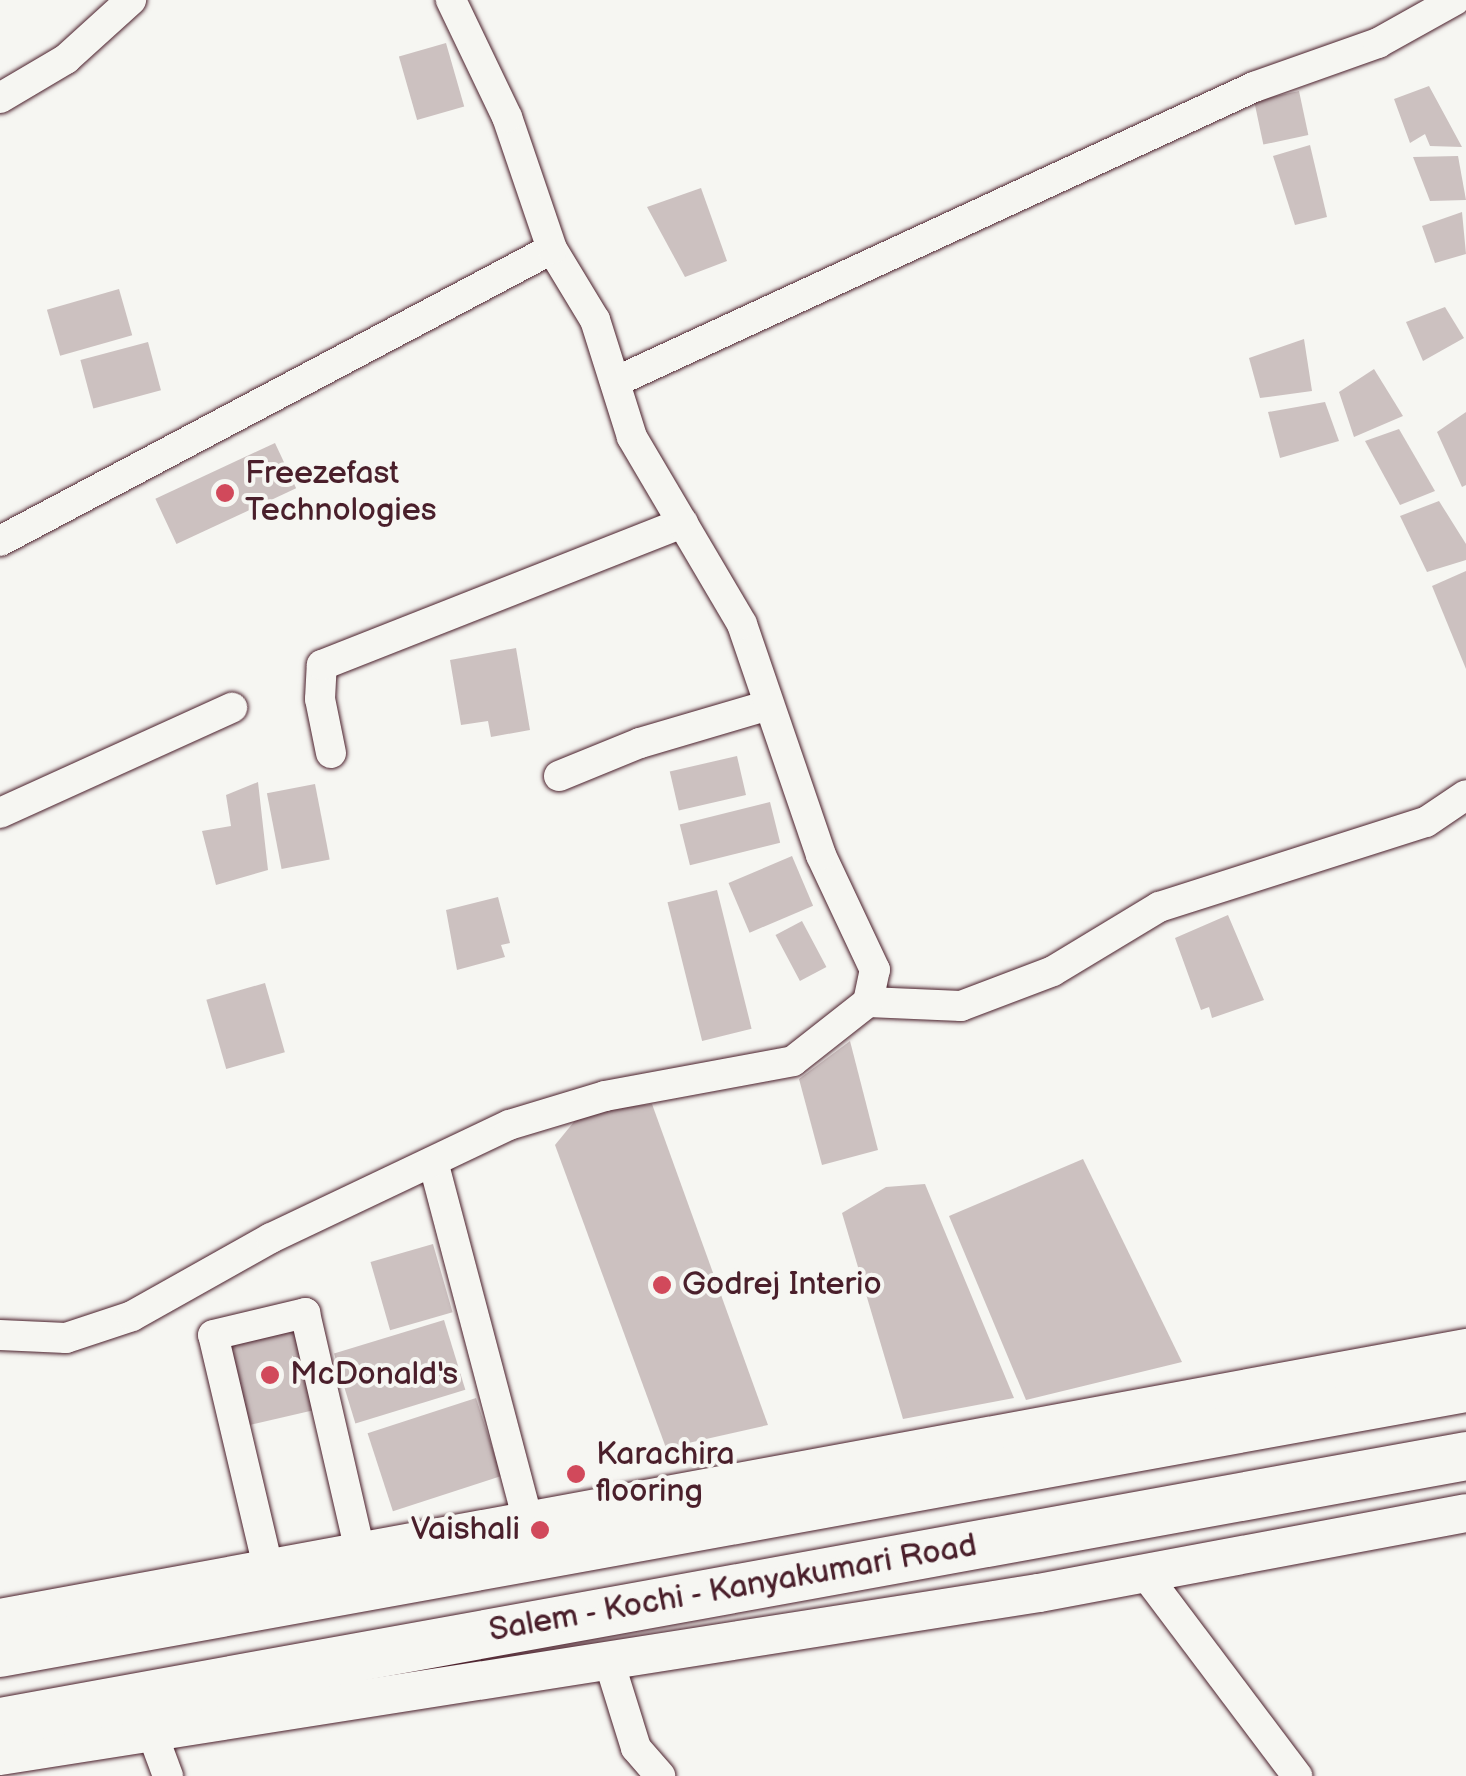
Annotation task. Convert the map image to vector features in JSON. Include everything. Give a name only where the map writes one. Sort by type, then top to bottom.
[{"type":"highway","name":"Salem - Kochi - Kanyakumari Road","points":[[0,1654],[1466,1388]]},
{"type":"highway","name":"Salem - Kochi - Kanyakumari Road","points":[[0,1722],[1466,1456]]},
{"type":"highway","points":[[862,1497],[876,1563]]},
{"type":"street","points":[[0,98],[66,59],[130,0]]},
{"type":"street","points":[[0,1336],[66,1338],[132,1316],[270,1238],[434,1165],[509,1125],[605,1096],[793,1060],[868,1002],[875,970],[821,855],[742,624],[632,436],[595,320],[552,249],[507,117],[452,0]]},
{"type":"street","points":[[615,382],[1254,87],[1378,43],[1454,0]]},
{"type":"street","points":[[0,541],[552,249]]},
{"type":"street","points":[[332,753],[320,699],[322,665],[683,523]]},
{"type":"street","points":[[559,776],[640,743],[769,706]]},
{"type":"street","points":[[0,812],[232,708]]},
{"type":"street","points":[[868,1002],[961,1006],[1053,970],[1159,908],[1426,822],[1466,795]]},
{"type":"street","points":[[434,1165],[528,1521]]},
{"type":"street","points":[[268,1567],[213,1334],[305,1313],[360,1550]]},
{"type":"street","points":[[0,1618],[1466,1348]]},
{"type":"street","points":[[0,1756],[1146,1574],[1463,1519]]},
{"type":"street","points":[[1146,1574],[1297,1776]]},
{"type":"street","points":[[608,1658],[636,1748],[660,1776]]},
{"type":"street","points":[[151,1730],[168,1776]]},
{"type":"building","points":[[446,43],[464,106],[417,120],[399,57]]},
{"type":"building","points":[[1429,86],[1462,147],[1430,146],[1425,134],[1410,143],[1394,99]]},
{"type":"building","points":[[1299,91],[1308,135],[1263,145],[1254,101]]},
{"type":"building","points":[[1310,145],[1327,217],[1295,225],[1273,156]]},
{"type":"building","points":[[1458,156],[1466,200],[1430,201],[1413,157]]},
{"type":"building","points":[[701,188],[727,261],[685,277],[647,207]]},
{"type":"building","points":[[1462,212],[1466,254],[1435,263],[1422,226]]},
{"type":"building","points":[[119,289],[132,335],[60,356],[47,310]]},
{"type":"building","points":[[1445,307],[1464,338],[1423,361],[1406,322]]},
{"type":"building","points":[[1304,339],[1312,391],[1260,398],[1249,358]]},
{"type":"building","points":[[148,342],[161,390],[93,408],[80,360]]},
{"type":"building","points":[[1374,369],[1403,416],[1354,437],[1339,392]]},
{"type":"building","points":[[1325,402],[1339,441],[1280,458],[1268,412]]},
{"type":"building","points":[[1466,412],[1466,485],[1462,487],[1437,432]]},
{"type":"building","points":[[1399,429],[1435,491],[1400,505],[1365,441]]},
{"type":"building","name":"Freezefast Technologies","points":[[275,443],[296,488],[176,544],[155,499]]},
{"type":"building","points":[[1439,501],[1466,544],[1466,560],[1427,572],[1400,516]]},
{"type":"building","points":[[1466,571],[1466,669],[1432,586]]},
{"type":"building","points":[[516,648],[530,730],[491,737],[488,721],[461,725],[450,660]]},
{"type":"building","points":[[737,756],[746,795],[679,810],[670,772]]},
{"type":"building","points":[[258,782],[268,870],[216,885],[202,831],[231,826],[226,795]]},
{"type":"building","points":[[315,784],[330,860],[282,869],[267,793]]},
{"type":"building","points":[[770,802],[780,843],[690,865],[680,824]]},
{"type":"building","points":[[792,856],[813,906],[750,933],[728,883]]},
{"type":"building","points":[[717,890],[752,1029],[702,1041],[668,902]]},
{"type":"building","points":[[498,897],[510,943],[501,945],[505,957],[457,970],[446,910]]},
{"type":"building","points":[[1228,915],[1264,1000],[1212,1018],[1209,1007],[1201,1010],[1175,938]]},
{"type":"building","points":[[802,921],[826,967],[800,981],[776,935]]},
{"type":"building","points":[[265,983],[285,1052],[226,1069],[206,1000]]},
{"type":"building","points":[[850,1041],[878,1150],[822,1165],[799,1079]]},
{"type":"building","name":"Godrej Interio","points":[[652,1104],[768,1425],[666,1448],[555,1145],[582,1112]]},
{"type":"building","points":[[1083,1159],[1182,1362],[1026,1400],[949,1216]]},
{"type":"building","points":[[925,1184],[1014,1398],[903,1419],[842,1213],[886,1187]]},
{"type":"building","points":[[433,1244],[453,1312],[390,1330],[371,1262]]},
{"type":"building","points":[[444,1320],[465,1390],[355,1423],[334,1354]]},
{"type":"building","name":"McDonald's","points":[[296,1325],[316,1410],[244,1426],[225,1341]]},
{"type":"building","points":[[476,1398],[501,1476],[393,1511],[368,1433]]},
{"type":"place","name":"Freezefast Technologies","points":[[225,493]]},
{"type":"place","name":"Godrej Interio","points":[[662,1285]]},
{"type":"place","name":"McDonald's","points":[[270,1375]]},
{"type":"place","name":"Karachira flooring","points":[[576,1474]]},
{"type":"place","name":"Vaishali","points":[[540,1530]]}]
